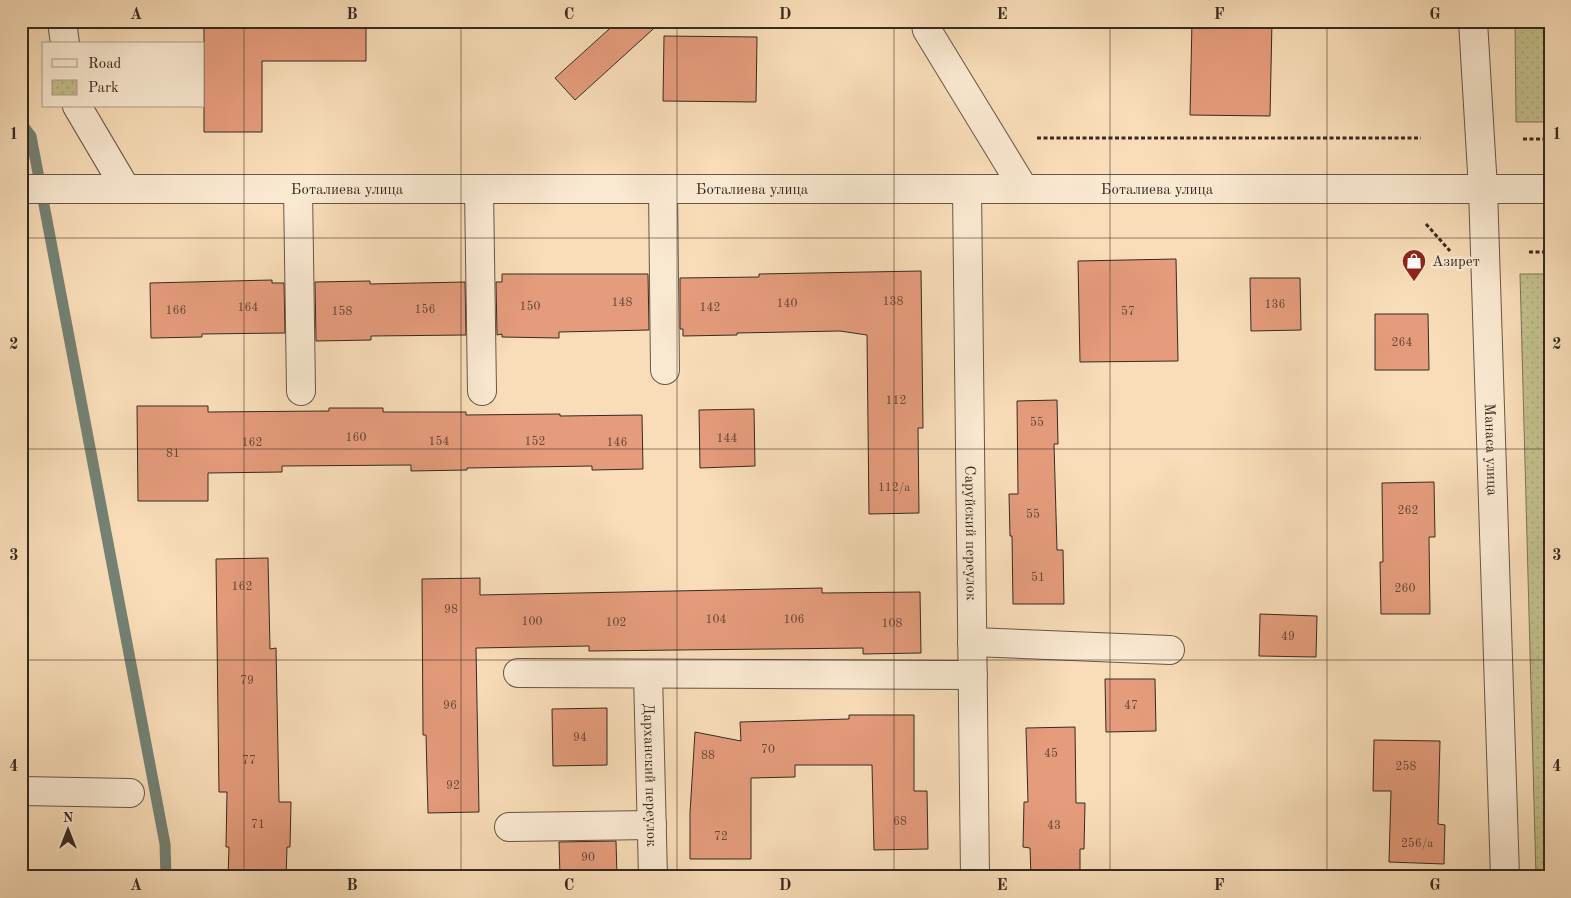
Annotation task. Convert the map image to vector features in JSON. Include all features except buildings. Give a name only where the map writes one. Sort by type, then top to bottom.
[{"type":"street","points":[[62,21],[65,42]]},
{"type":"street","points":[[925,21],[927,30],[1024,189]]},
{"type":"street","name":"Манаса улица","points":[[1473,21],[1483,189],[1504,877]]},
{"type":"street","points":[[78,108],[126,189]]},
{"type":"street","name":"Боталиева улица","points":[[21,189],[1550,188]]},
{"type":"street","points":[[298,189],[301,391]]},
{"type":"street","points":[[479,189],[482,391]]},
{"type":"street","points":[[663,189],[665,370]]},
{"type":"street","name":"Саруйский переулок","points":[[967,189],[975,877]]},
{"type":"street","points":[[972,642],[1170,650]]},
{"type":"street","points":[[518,673],[973,675]]},
{"type":"street","name":"Дарханский переулок","points":[[648,674],[653,877]]},
{"type":"street","points":[[21,790],[130,793]]},
{"type":"street","points":[[509,827],[652,825]]},
{"type":"path","points":[[1037,138],[1421,138]]},
{"type":"path","points":[[1523,139],[1550,139]]},
{"type":"path","points":[[1423,221],[1452,253]]},
{"type":"path","points":[[1529,252],[1550,252]]},
{"type":"green space","points":[[1515,21],[1550,21],[1550,122],[1516,122]]},
{"type":"green space","points":[[1520,274],[1550,274],[1550,877],[1536,877]]},
{"type":"waterway","points":[[21,123],[31,136],[165,844],[166,877]]},
{"type":"place","name":"Азирет","points":[[1414,282]]}]
